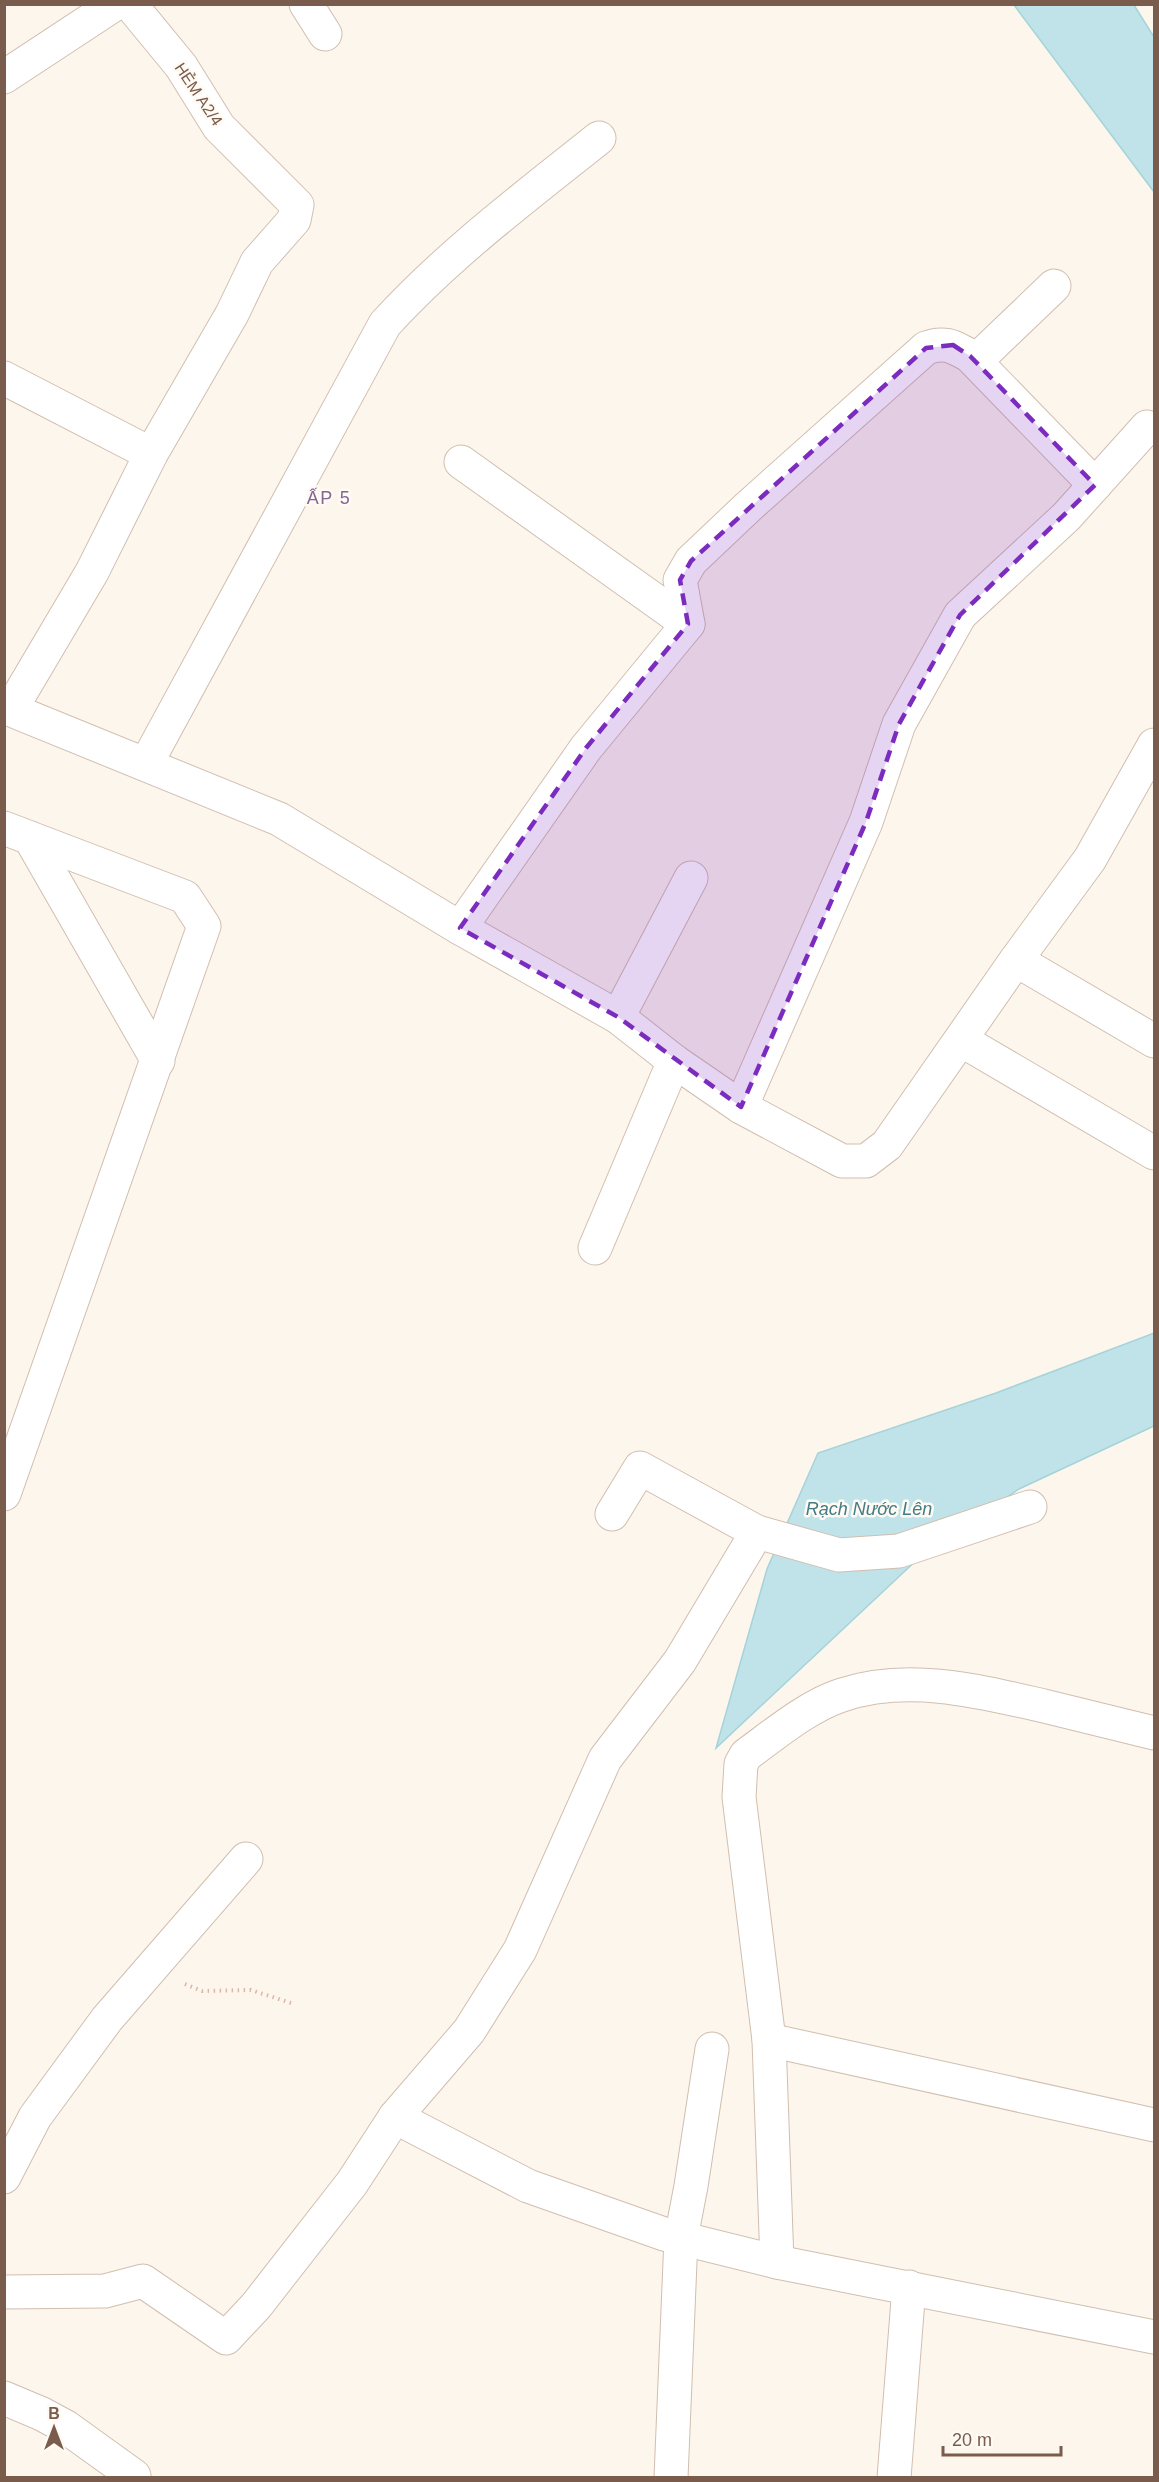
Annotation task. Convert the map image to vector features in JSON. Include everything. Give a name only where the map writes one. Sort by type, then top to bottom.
[{"type":"street","points":[[4,77],[115,4]]},
{"type":"street","name":"HẺM A2/4","points":[[130,4],[181,66],[219,127],[297,205],[294,220],[258,262],[232,314],[151,454]]},
{"type":"street","points":[[306,4],[325,34]]},
{"type":"street","points":[[146,765],[385,324],[480,233],[599,138]]},
{"type":"street","points":[[970,356],[976,358],[982,355],[1054,286]]},
{"type":"street","points":[[460,928],[586,748],[688,624],[680,580],[691,561],[926,348],[936,344],[953,345],[970,356],[1095,485]]},
{"type":"street","points":[[4,378],[151,454],[92,572],[8,708],[279,819],[460,928],[618,1017],[674,1061],[741,1107],[842,1161],[866,1161],[887,1145],[1016,960],[1145,783],[1155,745]]},
{"type":"street","points":[[741,1107],[866,822],[899,724],[960,615],[1066,517],[1147,427]]},
{"type":"street","points":[[461,462],[688,624]]},
{"type":"street","points":[[17,833],[158,1061]]},
{"type":"street","points":[[4,1494],[204,926],[185,897],[17,833]]},
{"type":"street","points":[[618,1017],[691,878]]},
{"type":"street","points":[[1016,960],[1155,1041]]},
{"type":"street","points":[[961,1040],[1155,1153]]},
{"type":"street","points":[[595,1248],[674,1061]]},
{"type":"street","points":[[612,1514],[640,1468],[757,1532],[839,1555],[899,1551],[1030,1507]]},
{"type":"street","points":[[4,2292],[105,2291],[143,2281],[226,2338],[256,2306],[352,2183],[395,2117],[469,2031],[520,1950],[605,1759],[680,1661],[757,1532]]},
{"type":"street","points":[[777,2262],[769,2040],[739,1797],[741,1764],[746,1755],[824,1702],[879,1686],[929,1686],[983,1692],[1155,1733]]},
{"type":"street","points":[[4,2177],[35,2117],[107,2019],[246,1859]]},
{"type":"street","points":[[769,2040],[1155,2125]]},
{"type":"street","points":[[671,2478],[681,2238],[712,2049]]},
{"type":"street","points":[[395,2117],[528,2186],[575,2204],[681,2238],[777,2262],[1155,2337]]},
{"type":"street","points":[[894,2478],[909,2287]]},
{"type":"street","points":[[4,2398],[66,2427],[134,2476]]},
{"type":"path","points":[[162,1957],[169,1979],[202,1990],[251,1990],[294,2004]]},
{"type":"highlighted area","points":[[953,345],[970,356],[1095,485],[960,615],[899,724],[866,822],[741,1107],[618,1017],[460,928],[586,748],[688,624],[680,580],[691,561],[926,348]]},
{"type":"water","points":[[1014,5],[1134,5],[1154,37],[1154,192]]},
{"type":"water","name":"Rạch Nước Lên","points":[[1154,1333],[1154,1426],[1019,1489],[921,1556],[716,1748],[767,1569],[818,1453],[996,1393]]},
{"type":"district","name":"ẤP 5","points":[[329,498]]}]
